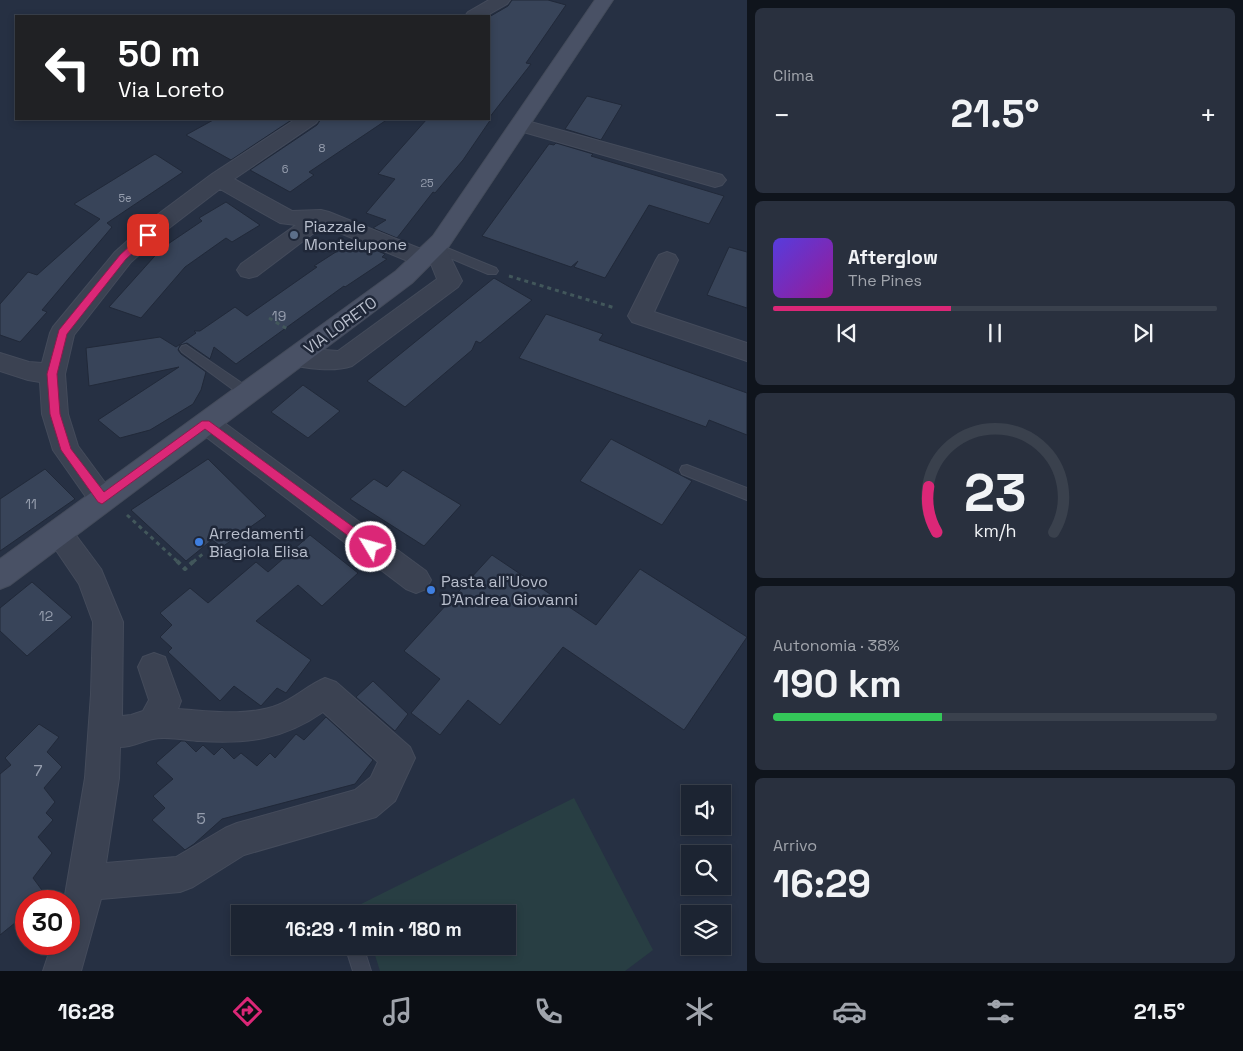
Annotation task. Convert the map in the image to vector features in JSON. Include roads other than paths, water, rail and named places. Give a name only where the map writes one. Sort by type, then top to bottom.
[{"type":"street","points":[[476,15],[501,0]]},
{"type":"street","name":"VIA LORETO","points":[[0,576],[404,277],[429,253],[520,125],[604,0]]},
{"type":"street","points":[[105,498],[66,450],[55,414],[52,374],[62,333],[123,257],[161,223],[219,179],[308,120]]},
{"type":"street","points":[[520,125],[716,180]]},
{"type":"street","points":[[219,179],[288,218],[321,217],[429,253],[450,281],[342,360],[296,357]]},
{"type":"street","points":[[249,270],[321,217]]},
{"type":"street","points":[[667,260],[640,316],[747,352]]},
{"type":"street","points":[[0,362],[28,371],[52,374]]},
{"type":"street","points":[[206,424],[416,580]]},
{"type":"street","points":[[59,534],[91,578],[108,622],[108,694],[102,778],[82,904],[62,971]]},
{"type":"street","points":[[154,667],[165,701],[154,723]]},
{"type":"street","points":[[85,883],[180,874],[237,840],[364,805],[383,789],[398,758],[325,693],[282,719],[262,725],[154,723],[131,731],[105,732]]},
{"type":"lane","points":[[429,253],[492,271]]},
{"type":"lane","points":[[186,349],[247,393]]},
{"type":"lane","points":[[687,470],[747,494]]},
{"type":"lane","points":[[357,955],[362,971]]},
{"type":"place","name":"Piazzale Montelupone","points":[[294,235]]},
{"type":"place","name":"Arredamenti Biagiola Elisa","points":[[199,542]]},
{"type":"place","name":"Pasta all'Uovo D'Andrea Giovanni","points":[[431,590]]}]
